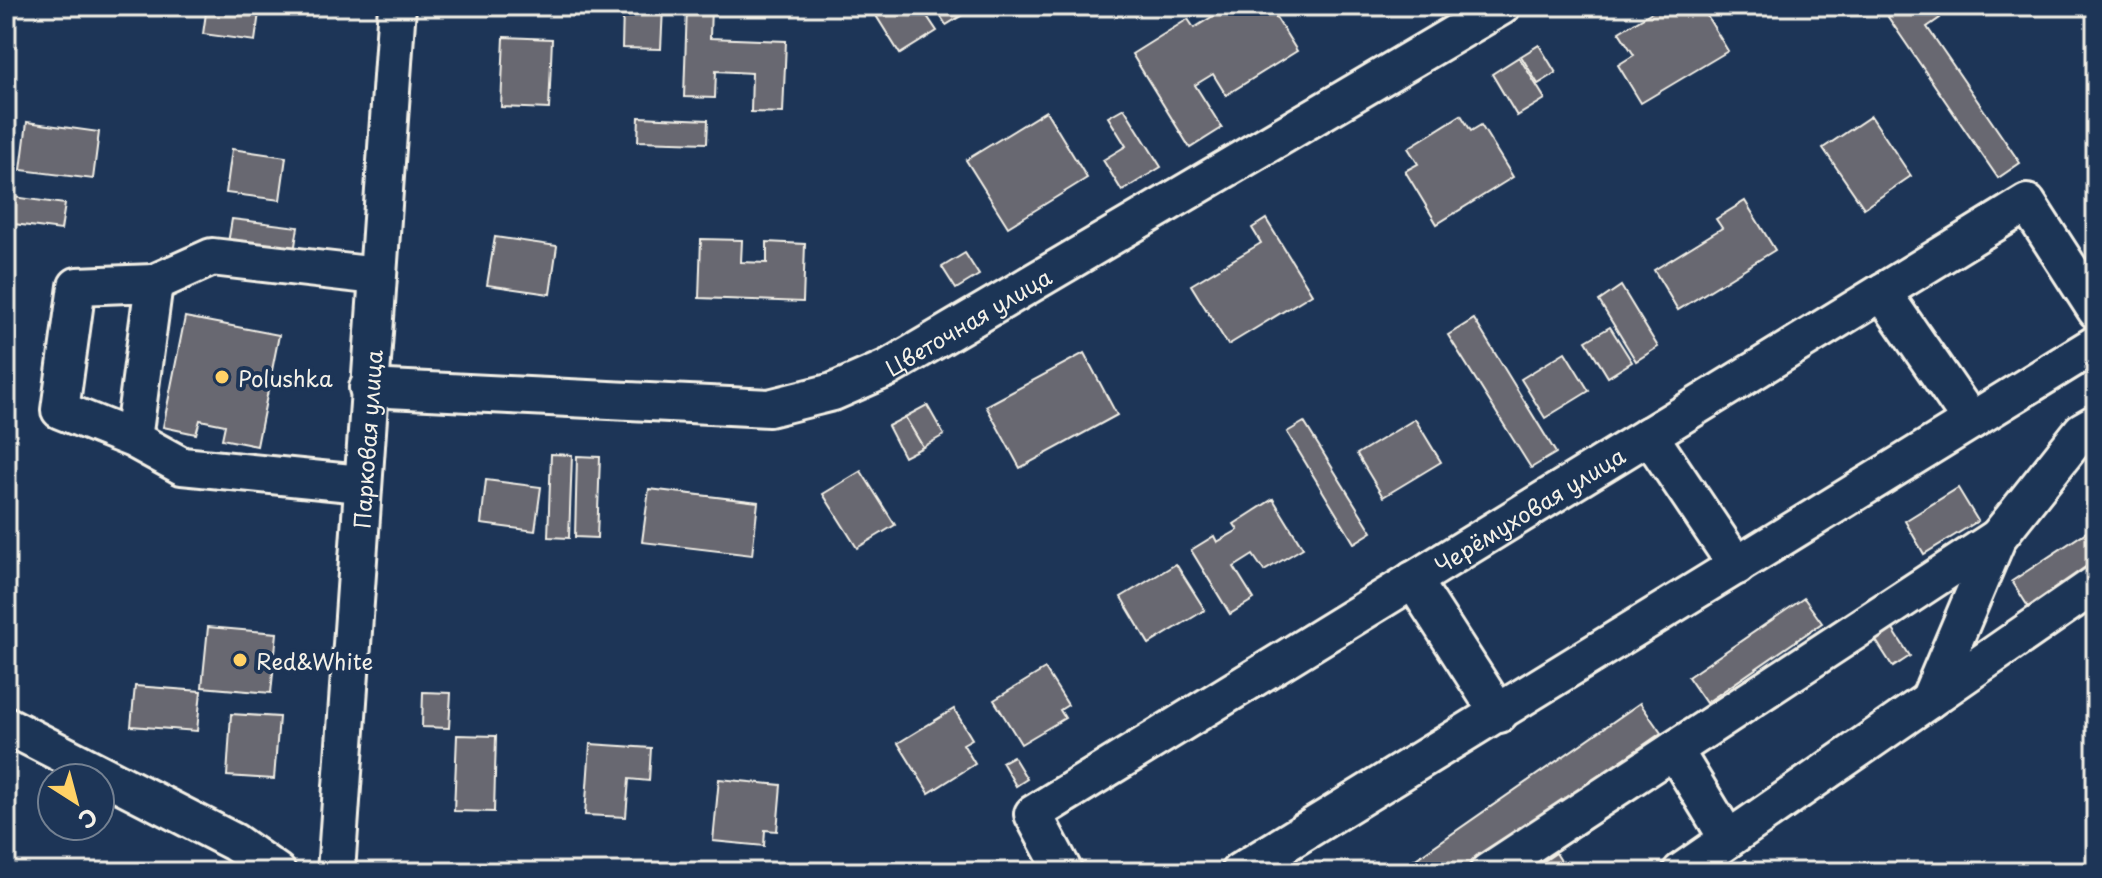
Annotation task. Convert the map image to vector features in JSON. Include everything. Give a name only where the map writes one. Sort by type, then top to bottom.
[{"type":"street","name":"Парковая улица","points":[[336,872],[397,6]]},
{"type":"street","name":"Цветочная улица","points":[[368,388],[769,408],[833,392],[888,368],[1502,6]]},
{"type":"street","name":"Черёмуховая улица","points":[[1064,872],[1033,814],[2027,203],[2096,310]]},
{"type":"street","points":[[361,484],[182,466],[133,439],[60,410],[77,286],[154,283],[212,257],[377,276]]},
{"type":"street","points":[[133,439],[154,283]]},
{"type":"street","points":[[1882,292],[1971,421]]},
{"type":"street","points":[[1239,872],[2096,344]]},
{"type":"street","points":[[1929,700],[1998,537],[2082,431],[2096,423]]},
{"type":"street","points":[[1649,435],[1737,566]]},
{"type":"street","points":[[1488,872],[1998,537]]},
{"type":"street","points":[[1413,580],[1499,714]]},
{"type":"street","points":[[1681,872],[2096,584]]},
{"type":"street","points":[[6,725],[234,842],[277,872]]},
{"type":"street","points":[[1674,750],[1728,839]]},
{"type":"building","points":[[207,6],[260,6],[255,41],[203,34]]},
{"type":"building","points":[[687,6],[711,6],[710,38],[786,41],[783,113],[751,112],[752,73],[716,71],[715,98],[684,97]]},
{"type":"building","points":[[870,6],[977,6],[946,25],[935,7],[925,13],[937,31],[900,54]]},
{"type":"building","points":[[1229,6],[1269,6],[1297,51],[1226,95],[1213,74],[1195,85],[1222,128],[1190,148],[1132,54],[1188,19],[1194,28]]},
{"type":"building","points":[[1662,6],[1701,6],[1728,51],[1641,103],[1618,65],[1634,55],[1619,32]]},
{"type":"building","points":[[1903,6],[1931,6],[1940,18],[1927,27],[2020,163],[1998,178],[1888,17]]},
{"type":"building","points":[[623,7],[663,8],[661,49],[622,48]]},
{"type":"building","points":[[504,37],[552,39],[549,109],[501,107]]},
{"type":"building","points":[[1539,45],[1556,73],[1538,84],[1521,56]]},
{"type":"building","points":[[1519,57],[1545,99],[1517,116],[1492,74]]},
{"type":"building","points":[[1124,108],[1161,167],[1122,191],[1103,160],[1126,146],[1108,117]]},
{"type":"building","points":[[1046,111],[1087,178],[1008,227],[966,160]]},
{"type":"building","points":[[1461,115],[1471,131],[1481,125],[1513,177],[1437,224],[1405,171],[1418,164],[1408,148]]},
{"type":"building","points":[[1871,116],[1911,176],[1864,208],[1823,148]]},
{"type":"building","points":[[639,117],[708,120],[707,143],[638,141]]},
{"type":"building","points":[[27,122],[99,132],[93,179],[21,170]]},
{"type":"building","points":[[232,149],[286,157],[280,200],[226,193]]},
{"type":"building","points":[[6,196],[65,204],[61,230],[6,223]]},
{"type":"building","points":[[1745,201],[1775,250],[1678,310],[1654,270],[1722,228],[1716,219]]},
{"type":"building","points":[[232,219],[298,227],[294,252],[228,243]]},
{"type":"building","points":[[1266,219],[1312,294],[1228,345],[1191,285],[1261,243],[1252,228]]},
{"type":"building","points":[[495,237],[557,246],[550,294],[487,285]]},
{"type":"building","points":[[701,239],[742,240],[741,262],[767,263],[767,242],[805,244],[803,302],[699,298]]},
{"type":"building","points":[[965,253],[979,275],[956,289],[942,267]]},
{"type":"building","points":[[1621,286],[1658,347],[1636,361],[1599,301]]},
{"type":"building","points":[[185,317],[279,335],[257,446],[222,439],[225,425],[200,420],[196,434],[163,427]]},
{"type":"building","points":[[1474,319],[1556,453],[1531,468],[1448,335]]},
{"type":"building","points":[[1610,327],[1632,362],[1608,377],[1586,341]]},
{"type":"building","points":[[1565,352],[1589,391],[1545,418],[1521,379]]},
{"type":"building","points":[[1084,353],[1117,415],[1020,468],[986,406]]},
{"type":"building","points":[[927,405],[944,435],[923,447],[905,417]]},
{"type":"building","points":[[905,417],[923,447],[904,457],[888,426]]},
{"type":"building","points":[[1415,419],[1441,462],[1383,497],[1357,454]]},
{"type":"building","points":[[1304,422],[1372,532],[1354,543],[1287,432]]},
{"type":"building","points":[[551,454],[572,455],[569,538],[548,537]]},
{"type":"building","points":[[577,456],[600,457],[597,538],[575,537]]},
{"type":"building","points":[[861,471],[895,525],[857,548],[823,494]]},
{"type":"building","points":[[486,480],[541,487],[535,531],[481,524]]},
{"type":"building","points":[[1958,488],[1978,521],[1924,554],[1905,521]]},
{"type":"building","points":[[649,489],[758,502],[752,555],[642,542]]},
{"type":"building","points":[[1273,499],[1303,548],[1264,571],[1253,555],[1234,567],[1254,599],[1230,614],[1191,550],[1214,536],[1217,542],[1238,530],[1234,524]]},
{"type":"building","points":[[2091,529],[2096,537],[2096,564],[2029,608],[2012,581]]},
{"type":"building","points":[[1176,564],[1205,610],[1149,644],[1121,597]]},
{"type":"building","points":[[1804,598],[1822,623],[1706,703],[1688,677]]},
{"type":"building","name":"Red&White","points":[[208,627],[277,633],[271,693],[202,687]]},
{"type":"building","points":[[1892,628],[1910,656],[1893,667],[1875,639]]},
{"type":"building","points":[[1045,669],[1068,705],[1060,710],[1065,718],[1021,744],[994,700]]},
{"type":"building","points":[[135,686],[201,691],[197,731],[131,726]]},
{"type":"building","points":[[423,692],[451,693],[449,728],[422,727]]},
{"type":"building","points":[[1640,703],[1661,733],[1461,872],[1397,872]]},
{"type":"building","points":[[954,709],[972,739],[963,744],[975,764],[929,793],[898,743]]},
{"type":"building","points":[[231,714],[279,717],[274,779],[227,776]]},
{"type":"building","points":[[457,735],[496,736],[494,812],[454,811]]},
{"type":"building","points":[[590,744],[651,748],[649,781],[629,779],[626,817],[585,815]]},
{"type":"building","points":[[1013,756],[1027,779],[1016,786],[1002,762]]},
{"type":"building","points":[[719,779],[781,785],[777,831],[765,830],[764,846],[713,841]]},
{"type":"building","points":[[1556,853],[1568,872],[1528,872]]},
{"type":"building","points":[[1746,860],[1754,872],[1728,872]]},
{"type":"place","name":"Polushka","points":[[222,377]]},
{"type":"place","name":"Red&White","points":[[240,660]]}]
